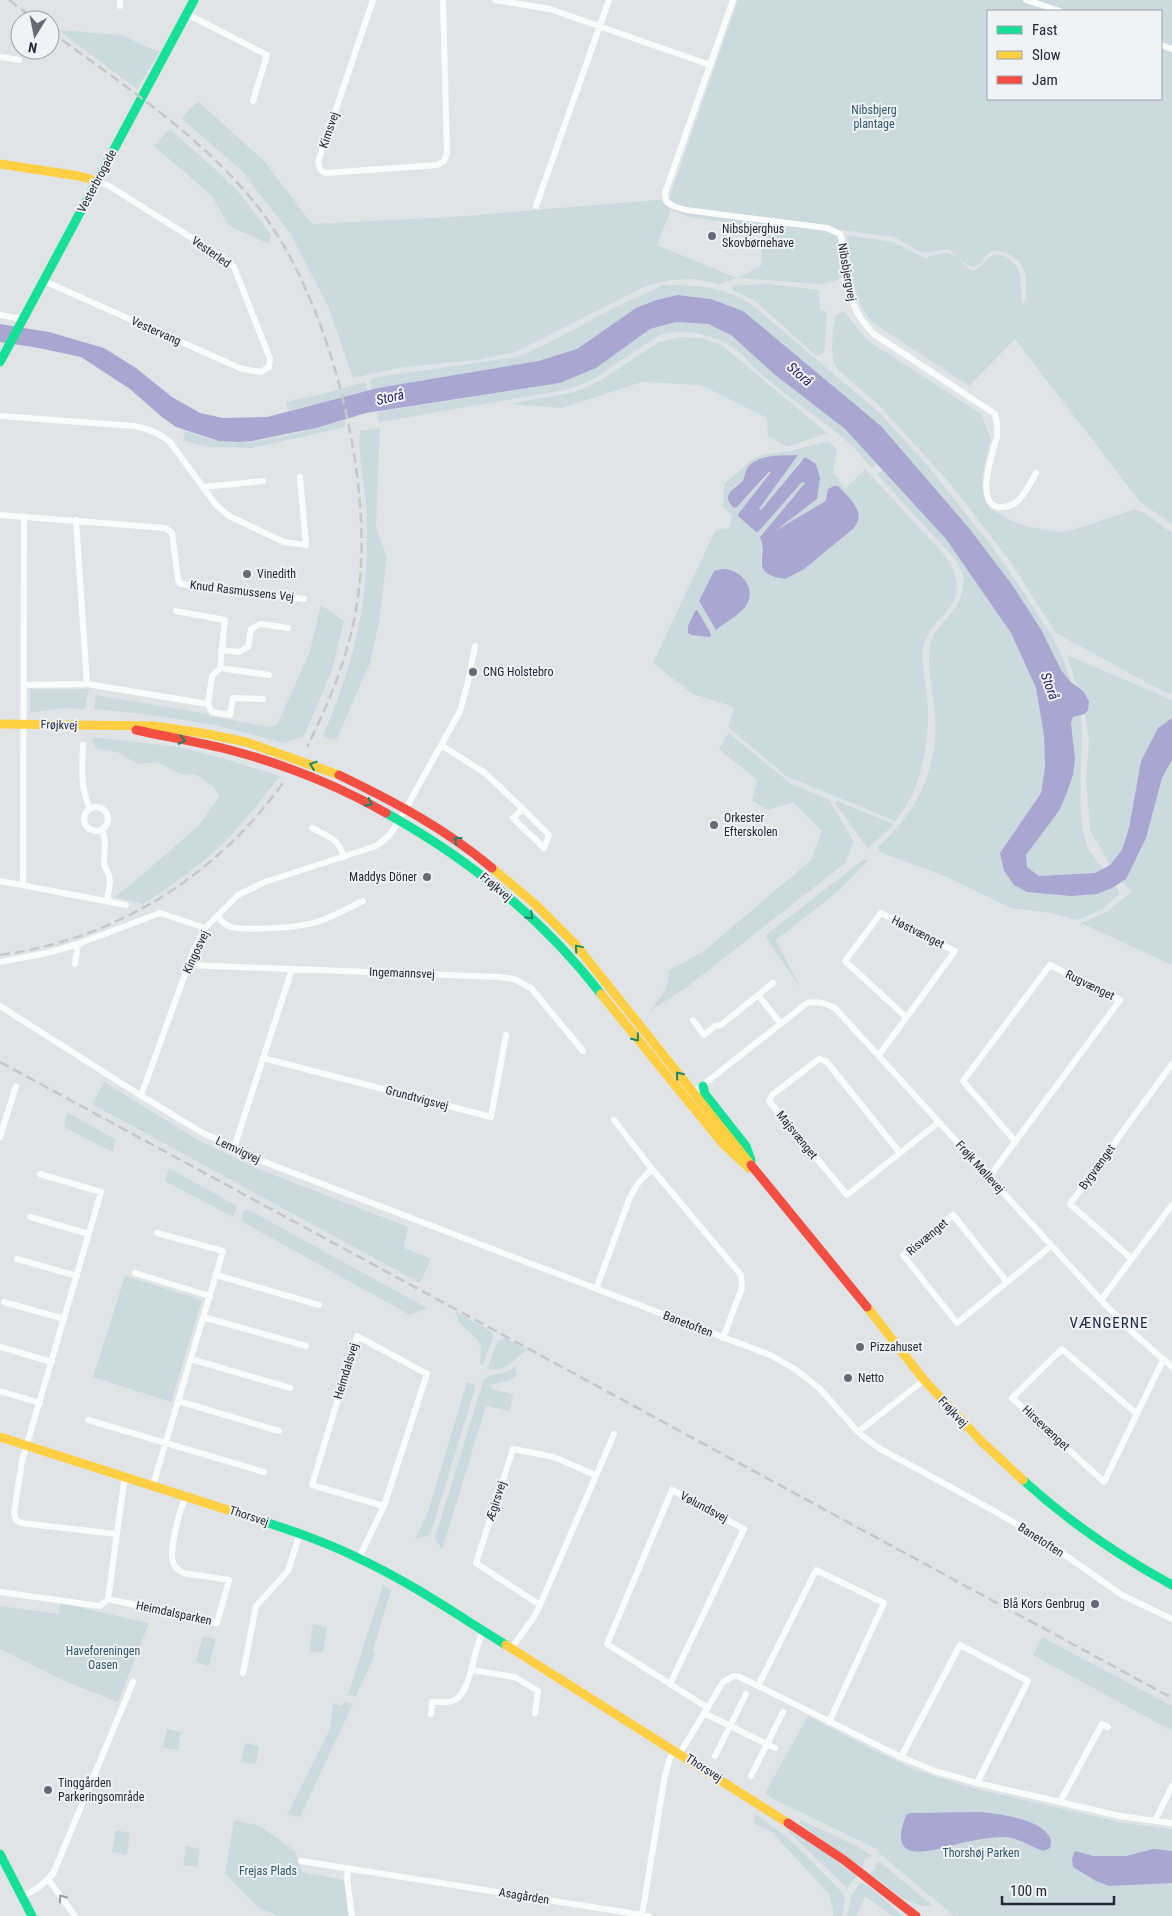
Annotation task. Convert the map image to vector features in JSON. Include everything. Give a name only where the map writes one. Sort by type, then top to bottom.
[{"type":"street","name":"Vesterbrogade","points":[[0,362],[194,0]]},
{"type":"street","name":"Kimsvej","points":[[373,0],[318,162],[320,168],[325,173],[438,164],[444,161],[446,153],[444,0]]},
{"type":"street","points":[[495,0],[513,1],[550,9],[710,65]]},
{"type":"street","points":[[536,206],[609,0]]},
{"type":"street","name":"Nibsbjergvej","points":[[733,0],[665,193],[666,201],[673,206],[686,210],[827,228],[840,234],[845,248],[848,286],[853,305],[862,322],[874,334],[995,414],[998,424],[997,436],[990,460],[987,482],[987,496],[991,504],[998,508],[1008,507],[1017,503],[1036,473]]},
{"type":"street","points":[[1026,0],[1057,10]]},
{"type":"street","points":[[187,14],[267,55],[253,101]]},
{"type":"street","points":[[0,164],[79,176],[97,182]]},
{"type":"street","name":"Vesterled","points":[[97,182],[109,186],[228,260],[234,266],[270,359],[269,367]]},
{"type":"street","name":"Vestervang","points":[[44,281],[242,369],[261,372],[269,367]]},
{"type":"street","points":[[0,315],[23,319]]},
{"type":"street","points":[[0,416],[148,428],[170,442],[216,505],[228,516],[284,542],[306,545],[300,477]]},
{"type":"street","points":[[203,488],[262,481]]},
{"type":"street","name":"Knud Rasmussens Vej","points":[[0,515],[166,528],[172,533],[180,584],[304,599]]},
{"type":"street","points":[[23,885],[24,516]]},
{"type":"street","points":[[76,520],[86,684]]},
{"type":"street","points":[[176,611],[225,620],[220,668],[212,676],[208,704],[212,712],[230,716],[233,698],[263,699]]},
{"type":"street","points":[[221,650],[238,652],[248,646],[251,629],[260,624],[288,628]]},
{"type":"street","name":"Kingosvej","points":[[141,1096],[188,965],[205,928],[238,896],[265,882],[376,846],[389,836],[460,711],[475,646]]},
{"type":"street","points":[[220,668],[269,675]]},
{"type":"street","points":[[25,685],[86,684],[208,704]]},
{"type":"street","name":"Frøjkvej","points":[[0,724],[154,726],[246,742],[328,770],[406,808],[447,833],[535,904],[574,944],[844,1277],[924,1380],[982,1442],[1037,1493],[1089,1534],[1172,1585]]},
{"type":"street","name":"Frøjkvej","points":[[117,727],[200,743],[284,768],[359,798],[400,819],[470,865],[527,912],[566,952],[723,1144],[776,1194]]},
{"type":"street","points":[[441,744],[485,773],[523,809],[548,835],[544,848],[513,818],[523,809]]},
{"type":"street","points":[[83,745],[82,787],[90,809]]},
{"type":"street","points":[[102,829],[92,830],[86,825],[85,814],[90,809],[101,808],[106,813],[108,820],[102,829],[105,840],[104,864],[110,882],[107,901]]},
{"type":"street","points":[[312,828],[337,841],[344,857]]},
{"type":"street","points":[[0,881],[126,905]]},
{"type":"street","points":[[217,916],[227,925],[235,927],[272,928],[298,926],[318,922],[363,901]]},
{"type":"street","points":[[0,962],[46,953],[78,944],[160,913],[205,928]]},
{"type":"street","name":"Høstvænget","points":[[878,1055],[955,951],[881,913],[845,961],[906,1017]]},
{"type":"street","points":[[75,964],[78,944]]},
{"type":"street","name":"Ingemannsvej","points":[[188,965],[498,976],[514,979],[530,988],[583,1051]]},
{"type":"street","name":"Rugvænget","points":[[989,1178],[1016,1142],[1120,1000],[1050,965],[963,1081],[1016,1142]]},
{"type":"street","points":[[234,1148],[292,969]]},
{"type":"street","points":[[693,1020],[704,1035],[715,1026],[721,1025],[773,983]]},
{"type":"street","points":[[758,995],[781,1024]]},
{"type":"street","name":"Frøjk Møllevej","points":[[685,1099],[807,1003],[816,1001],[835,1008],[1101,1300],[1172,1367]]},
{"type":"street","name":"Lemvigvej","points":[[0,1006],[201,1132],[262,1161],[497,1252]]},
{"type":"street","name":"Grundtvigsvej","points":[[263,1058],[491,1117],[506,1035]]},
{"type":"street","name":"Majsvænget","points":[[900,1153],[826,1061],[819,1059],[772,1095],[769,1101],[847,1195],[900,1153],[939,1122]]},
{"type":"street","name":"Bygvænget","points":[[1132,1259],[1070,1204],[1172,1064]]},
{"type":"street","points":[[0,1137],[16,1086]]},
{"type":"street","name":"Frøjkvej","points":[[703,1086],[705,1094],[746,1146],[753,1167]]},
{"type":"street","points":[[614,1120],[652,1169],[741,1274],[742,1288],[723,1338]]},
{"type":"street","points":[[596,1289],[630,1197],[638,1182],[652,1169]]},
{"type":"street","points":[[40,1174],[101,1192],[26,1446],[14,1513],[16,1520],[21,1523],[116,1534]]},
{"type":"street","points":[[1101,1300],[1172,1205]]},
{"type":"street","name":"Risvænget","points":[[1007,1282],[953,1215],[903,1255],[957,1322],[1007,1282],[1052,1246]]},
{"type":"street","points":[[30,1217],[89,1234]]},
{"type":"street","points":[[153,1485],[223,1251],[156,1233]]},
{"type":"street","name":"Banetoften","points":[[497,1252],[770,1355],[795,1369],[819,1388],[858,1432],[877,1448],[998,1513],[1048,1543],[1122,1595],[1172,1619]]},
{"type":"street","points":[[17,1259],[77,1276]]},
{"type":"street","points":[[135,1273],[210,1296]]},
{"type":"street","points":[[216,1275],[319,1305]]},
{"type":"street","points":[[4,1302],[64,1319]]},
{"type":"street","points":[[203,1317],[306,1346]]},
{"type":"street","name":"Heimdalsvej","points":[[359,1558],[384,1506],[427,1374],[356,1336],[312,1485],[384,1506]]},
{"type":"street","points":[[0,1347],[52,1362]]},
{"type":"street","name":"Hirsevænget","points":[[1137,1414],[1062,1348],[1012,1398],[1104,1482],[1137,1414],[1163,1360]]},
{"type":"street","points":[[191,1359],[290,1388]]},
{"type":"street","points":[[858,1432],[924,1380]]},
{"type":"street","points":[[0,1391],[40,1403]]},
{"type":"street","points":[[178,1401],[279,1430]]},
{"type":"street","points":[[88,1420],[264,1472]]},
{"type":"street","points":[[511,1649],[534,1617],[540,1605],[614,1434]]},
{"type":"street","name":"Thorsvej","points":[[0,1437],[125,1475],[300,1533],[359,1558],[422,1593],[677,1751],[844,1860],[916,1916]]},
{"type":"street","name":"Ægirsvej","points":[[540,1605],[476,1563],[513,1449],[554,1457],[595,1475]]},
{"type":"street","points":[[108,1599],[125,1475]]},
{"type":"street","name":"Vølundsvej","points":[[670,1684],[744,1529],[672,1490],[607,1644],[670,1684],[730,1726],[774,1748]]},
{"type":"street","name":"Heimdalsparken","points":[[0,1592],[100,1606],[108,1599],[217,1623],[229,1580],[183,1573],[177,1569],[172,1559],[178,1515],[186,1496]]},
{"type":"street","points":[[243,1672],[256,1606],[288,1571],[300,1533]]},
{"type":"street","points":[[758,1686],[816,1570],[884,1604],[829,1722]]},
{"type":"street","points":[[430,1714],[432,1702],[454,1701],[458,1697],[469,1679],[478,1642],[483,1632]]},
{"type":"street","points":[[901,1758],[960,1645],[1028,1681],[977,1783]]},
{"type":"street","points":[[472,1670],[515,1677],[538,1691],[535,1713]]},
{"type":"street","points":[[677,1751],[706,1711],[723,1682],[728,1678],[740,1677],[901,1758],[935,1770],[977,1783],[1060,1802],[1172,1823]]},
{"type":"street","points":[[22,1896],[53,1874],[133,1682]]},
{"type":"street","points":[[715,1756],[746,1694]]},
{"type":"street","points":[[751,1776],[783,1712]]},
{"type":"street","points":[[1060,1802],[1102,1724],[1108,1727]]},
{"type":"street","name":"Asagården","points":[[302,1861],[646,1915],[665,1776],[670,1758],[677,1751]]},
{"type":"street","points":[[1155,1821],[1172,1786]]},
{"type":"street","points":[[0,1854],[32,1916]]},
{"type":"street","points":[[348,1868],[347,1878],[352,1916]]},
{"type":"street","points":[[48,1879],[75,1916]]},
{"type":"green space","name":"Nibsbjerg plantage","points":[[738,0],[1172,0],[1172,524],[1140,502],[1015,339],[969,386],[872,322],[856,292],[851,270],[847,235],[893,242],[925,258],[950,253],[973,271],[991,256],[1004,256],[1012,261],[1019,272],[1022,304],[1026,299],[1026,283],[1023,268],[1005,252],[991,252],[977,266],[970,266],[949,249],[923,253],[894,237],[842,230],[843,274],[838,280],[820,284],[737,278],[719,284],[696,279],[670,280],[646,286],[515,352],[483,359],[398,368],[353,378],[328,306],[291,235],[242,171],[181,118],[198,101],[265,162],[312,224],[452,217],[669,199]],"holes":[[[671,210],[690,217],[763,227],[761,266],[737,278],[657,245]]]},
{"type":"green space","points":[[60,30],[121,35],[159,52],[137,89]]},
{"type":"green space","points":[[170,129],[241,195],[271,235],[269,244],[229,226],[212,196],[154,146]]},
{"type":"green space","points":[[769,284],[819,290],[820,309],[827,313],[825,349],[821,354],[815,355],[754,300],[734,291],[731,286]]},
{"type":"green space","points":[[663,285],[687,285],[709,288],[741,298],[751,304],[881,414],[927,465],[994,549],[1053,638],[1071,682],[1061,670],[1042,631],[1013,586],[969,528],[881,426],[743,311],[711,299],[678,295],[656,300],[636,308],[577,349],[537,361],[371,390],[370,379],[378,377],[517,357]]},
{"type":"green space","points":[[844,311],[867,340],[981,414],[991,439],[984,466],[982,487],[989,508],[1010,520],[1028,527],[1060,532],[1076,529],[1135,509],[1145,513],[1172,533],[1172,694],[1162,691],[1056,633],[1009,560],[953,487],[878,404],[839,371],[834,363],[832,350],[833,329],[836,315]]},
{"type":"green space","points":[[676,322],[708,324],[731,335],[774,374],[845,429],[877,464],[872,468],[841,436],[762,375],[733,347],[702,334],[685,332],[660,335],[590,381],[565,390],[378,421],[377,412],[560,383],[596,368],[650,329]]},
{"type":"green space","points":[[680,337],[701,338],[723,346],[827,433],[787,447],[768,436],[767,418],[701,385],[642,382],[562,408],[509,404],[575,392],[601,380],[659,342]]},
{"type":"green space","points":[[364,382],[368,391],[288,411],[286,402]]},
{"type":"green space","points":[[344,420],[345,427],[253,448],[210,447],[183,441],[185,431],[219,441],[248,442],[282,437]]},
{"type":"green space","points":[[380,428],[376,528],[387,557],[379,622],[370,663],[337,738],[329,739],[323,736],[342,687],[352,653],[364,591],[367,521],[359,442],[360,431]]},
{"type":"green space","points":[[828,441],[837,449],[833,472],[845,489],[865,469],[943,554],[953,569],[957,583],[956,594],[952,603],[926,638],[923,650],[928,710],[925,754],[911,797],[895,821],[786,776],[728,727],[734,707],[693,694],[653,663],[714,533],[719,529],[729,528],[732,516],[723,506],[724,484],[753,459],[762,455],[795,450]],"holes":[[[798,455],[759,509],[761,510],[802,459],[817,499],[774,530],[824,502],[828,489],[858,511],[858,524],[761,564],[761,535],[805,483],[802,482],[758,532],[738,516],[771,472],[734,508],[730,499],[731,490],[743,481],[746,469]],[[695,611],[697,611],[710,632],[711,635],[709,637],[691,635]]]},
{"type":"green space","points":[[883,470],[946,539],[1011,633],[1036,688],[1044,735],[1045,767],[1041,793],[1000,853],[1004,871],[1097,894],[1116,886],[1120,894],[1101,910],[1077,920],[1052,913],[1011,908],[947,877],[880,852],[878,847],[904,819],[922,789],[929,772],[935,736],[935,717],[929,663],[930,645],[937,630],[957,605],[963,587],[961,569],[953,557],[877,474]]},
{"type":"green space","points":[[321,605],[344,621],[332,670],[304,736],[284,743],[215,725],[145,714],[94,709],[96,695],[208,714],[210,716],[269,727],[277,725],[310,651]]},
{"type":"green space","points":[[1067,655],[1172,700],[1172,718],[1158,728],[1141,761],[1129,828],[1122,850],[1110,865],[1090,830],[1086,778],[1089,742],[1085,714],[1088,710],[1083,691],[1076,684]]},
{"type":"green space","points":[[30,689],[89,689],[85,709],[64,708],[30,713]]},
{"type":"green space","points":[[1081,715],[1080,802],[1084,836],[1089,850],[1103,869],[1095,873],[1039,876],[1027,867],[1026,855],[1059,811],[1066,795],[1075,759],[1071,723],[1073,717]]},
{"type":"green space","points":[[728,734],[790,783],[829,800],[854,842],[845,863],[687,987],[650,1011],[666,988],[668,971],[704,951],[811,860],[822,831],[793,802],[767,810],[752,800],[757,780],[719,749]]},
{"type":"green space","points":[[93,737],[179,747],[280,776],[228,839],[185,875],[143,904],[114,897],[199,825],[220,796],[214,787],[197,775],[180,774],[157,762],[138,764],[117,752],[97,749],[93,743]]},
{"type":"green space","points":[[1172,760],[1172,965],[1081,923],[1108,911],[1132,891],[1121,882],[1126,879],[1162,778]]},
{"type":"green space","points":[[837,801],[894,824],[868,849],[835,803]]},
{"type":"green space","points":[[863,860],[869,860],[837,892],[776,940],[800,987],[766,938],[766,935]]},
{"type":"green space","points":[[104,1082],[198,1140],[256,1168],[408,1227],[404,1248],[431,1259],[420,1283],[92,1104]]},
{"type":"green space","points":[[67,1112],[116,1140],[112,1152],[64,1127]]},
{"type":"green space","points":[[169,1168],[237,1206],[233,1217],[165,1181]]},
{"type":"green space","points":[[244,1210],[249,1210],[427,1308],[410,1315],[241,1221]]},
{"type":"green space","points":[[125,1276],[202,1300],[171,1402],[93,1377]]},
{"type":"green space","points":[[455,1311],[492,1332],[493,1338],[482,1366],[480,1364],[481,1348],[479,1341],[459,1322]]},
{"type":"green space","points":[[505,1338],[527,1350],[504,1367],[487,1369],[498,1341]]},
{"type":"green space","points":[[515,1366],[517,1375],[512,1379],[492,1384],[491,1389],[513,1394],[510,1411],[486,1406],[442,1550],[435,1538],[484,1379],[507,1372]]},
{"type":"green space","points":[[467,1382],[476,1385],[430,1535],[415,1539],[428,1512]]},
{"type":"green space","points":[[383,1585],[391,1590],[373,1650],[375,1655],[356,1696],[348,1695]]},
{"type":"green space","name":"Haveforeningen Oasen","points":[[60,1603],[149,1623],[118,1702],[62,1680],[0,1649],[0,1606],[59,1614]]},
{"type":"green space","points":[[313,1624],[327,1627],[323,1653],[309,1651]]},
{"type":"green space","points":[[203,1636],[216,1639],[209,1666],[196,1662]]},
{"type":"green space","points":[[1042,1637],[1172,1706],[1172,1731],[1033,1655]]},
{"type":"green space","points":[[344,1702],[353,1704],[300,1817],[287,1815],[330,1729],[333,1703],[341,1706]]},
{"type":"green space","name":"Thorshøj Parken","points":[[808,1716],[916,1770],[972,1788],[1124,1823],[1172,1829],[1172,1916],[954,1916],[880,1854],[877,1849],[771,1798],[765,1793]]},
{"type":"green space","points":[[167,1729],[181,1732],[178,1750],[163,1748]]},
{"type":"green space","points":[[245,1743],[259,1746],[256,1764],[241,1762]]},
{"type":"green space","points":[[755,1814],[786,1836],[842,1892],[845,1898],[842,1916],[833,1916],[833,1908],[828,1893],[772,1832],[754,1823]]},
{"type":"green space","name":"Frejas Plads","points":[[234,1820],[260,1826],[295,1851],[302,1872],[344,1880],[348,1916],[278,1916],[259,1908],[225,1874]]},
{"type":"green space","points":[[800,1820],[857,1846],[872,1856],[864,1860],[863,1868],[799,1823]]},
{"type":"green space","points":[[787,1826],[857,1876],[847,1888],[785,1828]]},
{"type":"green space","points":[[116,1830],[130,1833],[127,1855],[112,1852]]},
{"type":"green space","points":[[186,1846],[200,1849],[197,1867],[183,1865]]},
{"type":"green space","points":[[880,1862],[932,1905],[930,1907],[922,1906],[905,1899],[869,1873],[875,1870],[876,1863]]},
{"type":"green space","points":[[860,1883],[867,1885],[903,1916],[892,1916],[865,1896],[857,1916],[847,1916],[852,1894]]},
{"type":"water","name":"Storå","points":[[678,295],[711,299],[743,311],[881,426],[969,528],[1013,586],[1042,631],[1061,670],[1071,682],[1083,691],[1089,701],[1088,710],[1085,714],[1073,717],[1071,723],[1075,759],[1073,775],[1059,811],[1026,855],[1027,867],[1039,876],[1095,873],[1110,865],[1122,850],[1129,828],[1141,761],[1158,728],[1172,718],[1172,760],[1162,778],[1146,838],[1126,879],[1112,888],[1097,894],[1071,896],[1027,892],[1014,885],[1004,871],[1000,853],[1041,793],[1045,767],[1044,735],[1036,688],[1011,633],[946,539],[845,429],[774,374],[731,335],[708,324],[676,322],[650,329],[596,368],[560,383],[366,413],[316,428],[238,442],[219,441],[176,427],[130,389],[81,357],[0,342],[0,324],[49,332],[104,348],[136,368],[172,397],[200,413],[223,418],[267,417],[378,388],[538,361],[577,349],[636,308],[656,300]]},
{"type":"water","points":[[798,455],[759,509],[761,510],[805,457],[816,464],[820,478],[817,499],[775,531],[824,502],[828,489],[834,486],[838,486],[852,501],[859,517],[853,529],[804,569],[785,579],[774,577],[763,569],[760,537],[805,483],[802,482],[758,532],[738,516],[771,472],[737,507],[734,508],[730,503],[728,495],[743,481],[746,470],[756,461],[770,456]]},
{"type":"water","points":[[728,569],[740,575],[750,591],[745,608],[716,630],[699,601],[714,571]]},
{"type":"water","points":[[697,610],[710,632],[711,636],[709,637],[688,633],[688,626]]},
{"type":"water","points":[[981,1812],[1018,1818],[1037,1825],[1050,1837],[1050,1848],[1043,1851],[1008,1837],[989,1838],[923,1851],[907,1849],[903,1845],[902,1826],[906,1815],[910,1813]]},
{"type":"water","points":[[1153,1849],[1172,1851],[1172,1883],[1109,1886],[1096,1881],[1073,1867],[1072,1859],[1075,1851],[1093,1856],[1126,1856]]},
{"type":"railway","points":[[9,0],[22,10]]},
{"type":"railway","points":[[60,38],[158,110],[209,154],[233,178],[254,202],[281,241],[304,286],[324,336],[340,390],[352,444],[359,498],[361,549],[355,616],[345,655],[332,692],[307,747]]},
{"type":"railway","points":[[0,955],[43,947],[84,934],[124,918],[161,898],[196,873],[228,846],[258,814],[285,780]]},
{"type":"railway","points":[[0,1062],[1172,1698]]},
{"type":"traffic: fast","points":[[0,362],[194,0]]},
{"type":"traffic: fast","points":[[386,813],[446,850],[503,893],[555,941],[601,994]]},
{"type":"traffic: fast","points":[[703,1086],[705,1094],[746,1146],[751,1160]]},
{"type":"traffic: fast","points":[[1023,1480],[1058,1510],[1095,1537],[1172,1585]]},
{"type":"traffic: fast","points":[[259,1520],[322,1542],[377,1567],[415,1588],[506,1645]]},
{"type":"traffic: fast","points":[[0,1854],[32,1916]]},
{"type":"traffic: slow","points":[[0,164],[79,176],[97,181]]},
{"type":"traffic: slow","points":[[0,724],[154,726],[202,733],[246,742],[339,775]]},
{"type":"traffic: slow","points":[[492,868],[535,904],[575,944],[751,1165]]},
{"type":"traffic: slow","points":[[601,994],[723,1144],[749,1168]]},
{"type":"traffic: slow","points":[[867,1307],[924,1380],[982,1442],[1023,1480]]},
{"type":"traffic: slow","points":[[0,1437],[259,1520]]},
{"type":"traffic: slow","points":[[506,1645],[788,1823]]},
{"type":"traffic: jam","points":[[136,730],[218,747],[270,762],[329,784],[386,813]]},
{"type":"traffic: jam","points":[[339,775],[438,828],[492,868]]},
{"type":"traffic: jam","points":[[751,1165],[867,1307]]},
{"type":"traffic: jam","points":[[788,1823],[844,1860],[916,1916]]},
{"type":"place","name":"Nibsbjerghus Skovbørnehave","points":[[712,236]]},
{"type":"place","name":"Vinedith","points":[[247,574]]},
{"type":"place","name":"CNG Holstebro","points":[[473,672]]},
{"type":"place","name":"Orkester Efterskolen","points":[[714,825]]},
{"type":"place","name":"Maddys Döner","points":[[427,877]]},
{"type":"place","name":"Pizzahuset","points":[[860,1347]]},
{"type":"place","name":"Netto","points":[[848,1378]]},
{"type":"place","name":"Blå Kors Genbrug","points":[[1095,1604]]},
{"type":"place","name":"Tinggården Parkeringsområde","points":[[48,1790]]},
{"type":"district","name":"VÆNGERNE","points":[[1109,1323]]}]
